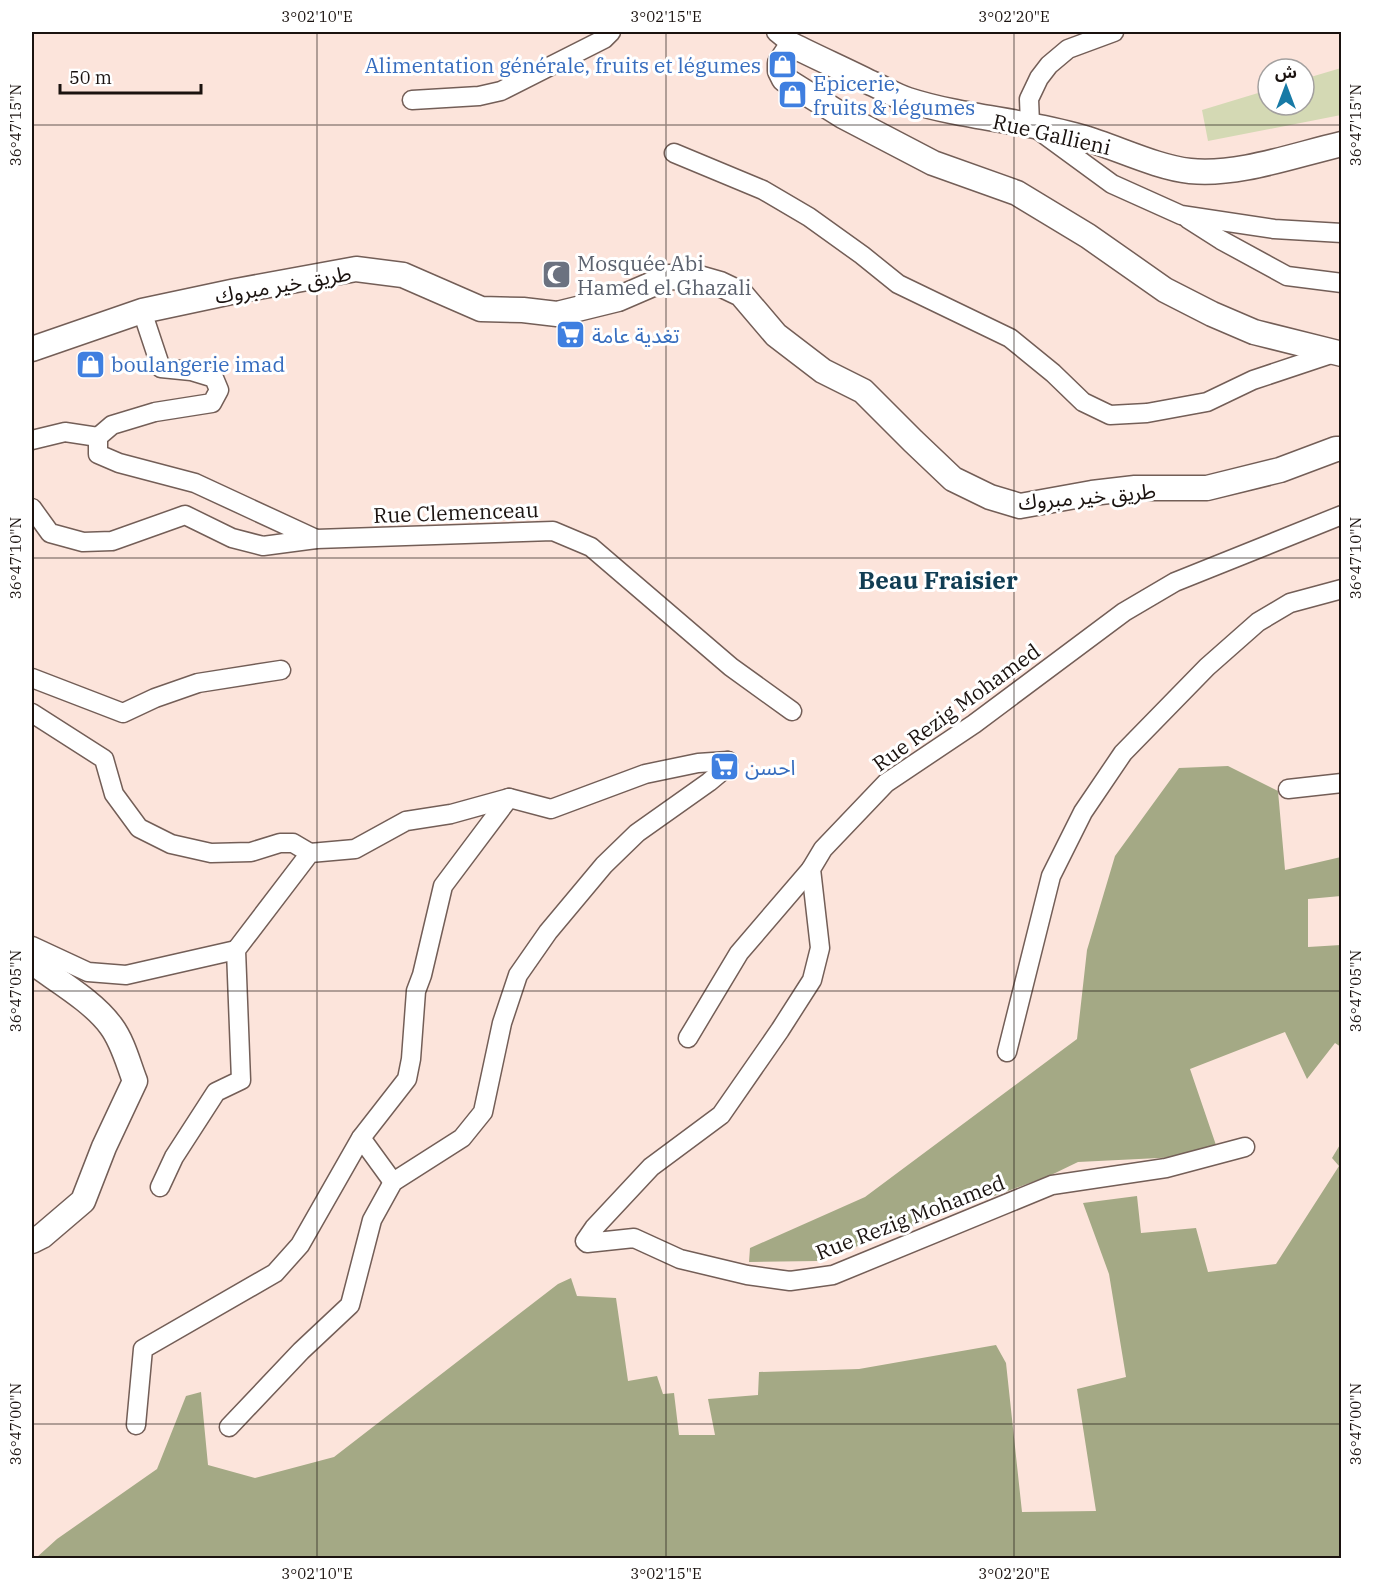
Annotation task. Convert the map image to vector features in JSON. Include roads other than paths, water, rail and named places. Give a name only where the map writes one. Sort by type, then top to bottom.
[{"type":"street","points":[[412,100],[479,96],[501,91],[604,39],[611,32]]},
{"type":"street","points":[[1114,32],[1068,49],[1049,65],[1039,78],[1029,99],[1030,124],[1112,184],[1181,215],[1287,276],[1341,282]]},
{"type":"street","points":[[784,38],[780,63],[780,72],[784,79],[843,116],[933,163],[1017,193],[1088,236],[1165,290],[1212,314],[1254,332],[1338,353]]},
{"type":"street","name":"Rue Gallieni","points":[[784,38],[906,100],[996,120],[1030,124],[1090,140],[1159,165],[1190,171],[1231,170],[1341,144]]},
{"type":"street","points":[[674,153],[763,190],[809,217],[862,255],[897,284],[1010,338],[1053,373],[1083,402],[1110,415],[1148,413],[1207,402],[1252,380],[1338,353]]},
{"type":"street","points":[[1181,215],[1274,229],[1341,233]]},
{"type":"street","name":"طريق خير مبروك","points":[[32,349],[142,312],[236,291],[356,269],[403,275],[481,309],[557,314],[618,299],[669,277],[699,278],[720,284],[741,294],[776,334],[823,371],[863,391],[953,479],[990,497],[1020,506],[1135,488],[1207,488],[1280,470],[1341,449]]},
{"type":"street","points":[[98,446],[112,425],[155,412],[212,403],[219,390],[214,378],[190,371],[161,368],[142,312]]},
{"type":"street","points":[[32,440],[65,432],[98,446],[119,463],[195,483],[316,539]]},
{"type":"street","name":"Rue Clemenceau","points":[[32,508],[50,533],[83,542],[112,541],[185,515],[232,538],[263,546],[316,539],[553,531],[591,546],[731,667],[792,711]]},
{"type":"street","name":"Rue Rezig Mohamed","points":[[1245,1148],[1166,1168],[1052,1185],[833,1275],[790,1281],[747,1275],[680,1259],[634,1238],[587,1243],[585,1241],[594,1228],[651,1167],[720,1115],[812,980],[820,948],[811,869],[823,849],[886,783],[975,724],[1124,612],[1175,582],[1341,515]]},
{"type":"street","points":[[1007,1052],[1051,876],[1083,812],[1123,753],[1207,667],[1258,622],[1290,603],[1341,589]]},
{"type":"street","points":[[32,678],[123,713],[155,698],[198,683],[280,670]]},
{"type":"street","points":[[32,713],[104,759],[114,794],[139,828],[171,844],[211,853],[251,852],[279,843],[293,843],[310,853],[355,849],[406,821],[451,814],[509,798],[550,809],[645,774],[728,761],[721,772],[709,782],[636,833],[604,865],[548,932],[518,975],[502,1023],[483,1112],[462,1138],[393,1182],[372,1220],[350,1305],[301,1351],[229,1427]]},
{"type":"street","points":[[1288,789],[1341,783]]},
{"type":"street","points":[[136,1425],[143,1348],[276,1273],[300,1245],[361,1138],[407,1078],[411,1059],[416,991],[422,975],[443,886],[509,798]]},
{"type":"street","points":[[160,1187],[174,1157],[216,1092],[241,1080],[236,950],[310,853]]},
{"type":"street","points":[[688,1038],[739,953],[811,869]]},
{"type":"street","points":[[32,946],[88,972],[126,975],[236,950]]},
{"type":"street","points":[[32,962],[95,1009],[111,1026],[122,1046],[135,1081],[104,1147],[83,1201],[42,1236],[32,1241]]},
{"type":"street","points":[[361,1138],[393,1182]]},
{"type":"place","name":"Alimentation générale, fruits et légumes","points":[[782,65]]},
{"type":"place","name":"Epicerie, fruits & légumes","points":[[792,95]]},
{"type":"place","name":"Mosquée Abi Hamed el Ghazali","points":[[556,275]]},
{"type":"place","name":"تغدية عامة","points":[[571,335]]},
{"type":"place","name":"boulangerie imad","points":[[90,364]]},
{"type":"place","name":"احسن","points":[[724,767]]},
{"type":"district","name":"Beau Fraisier","points":[[938,580]]}]
